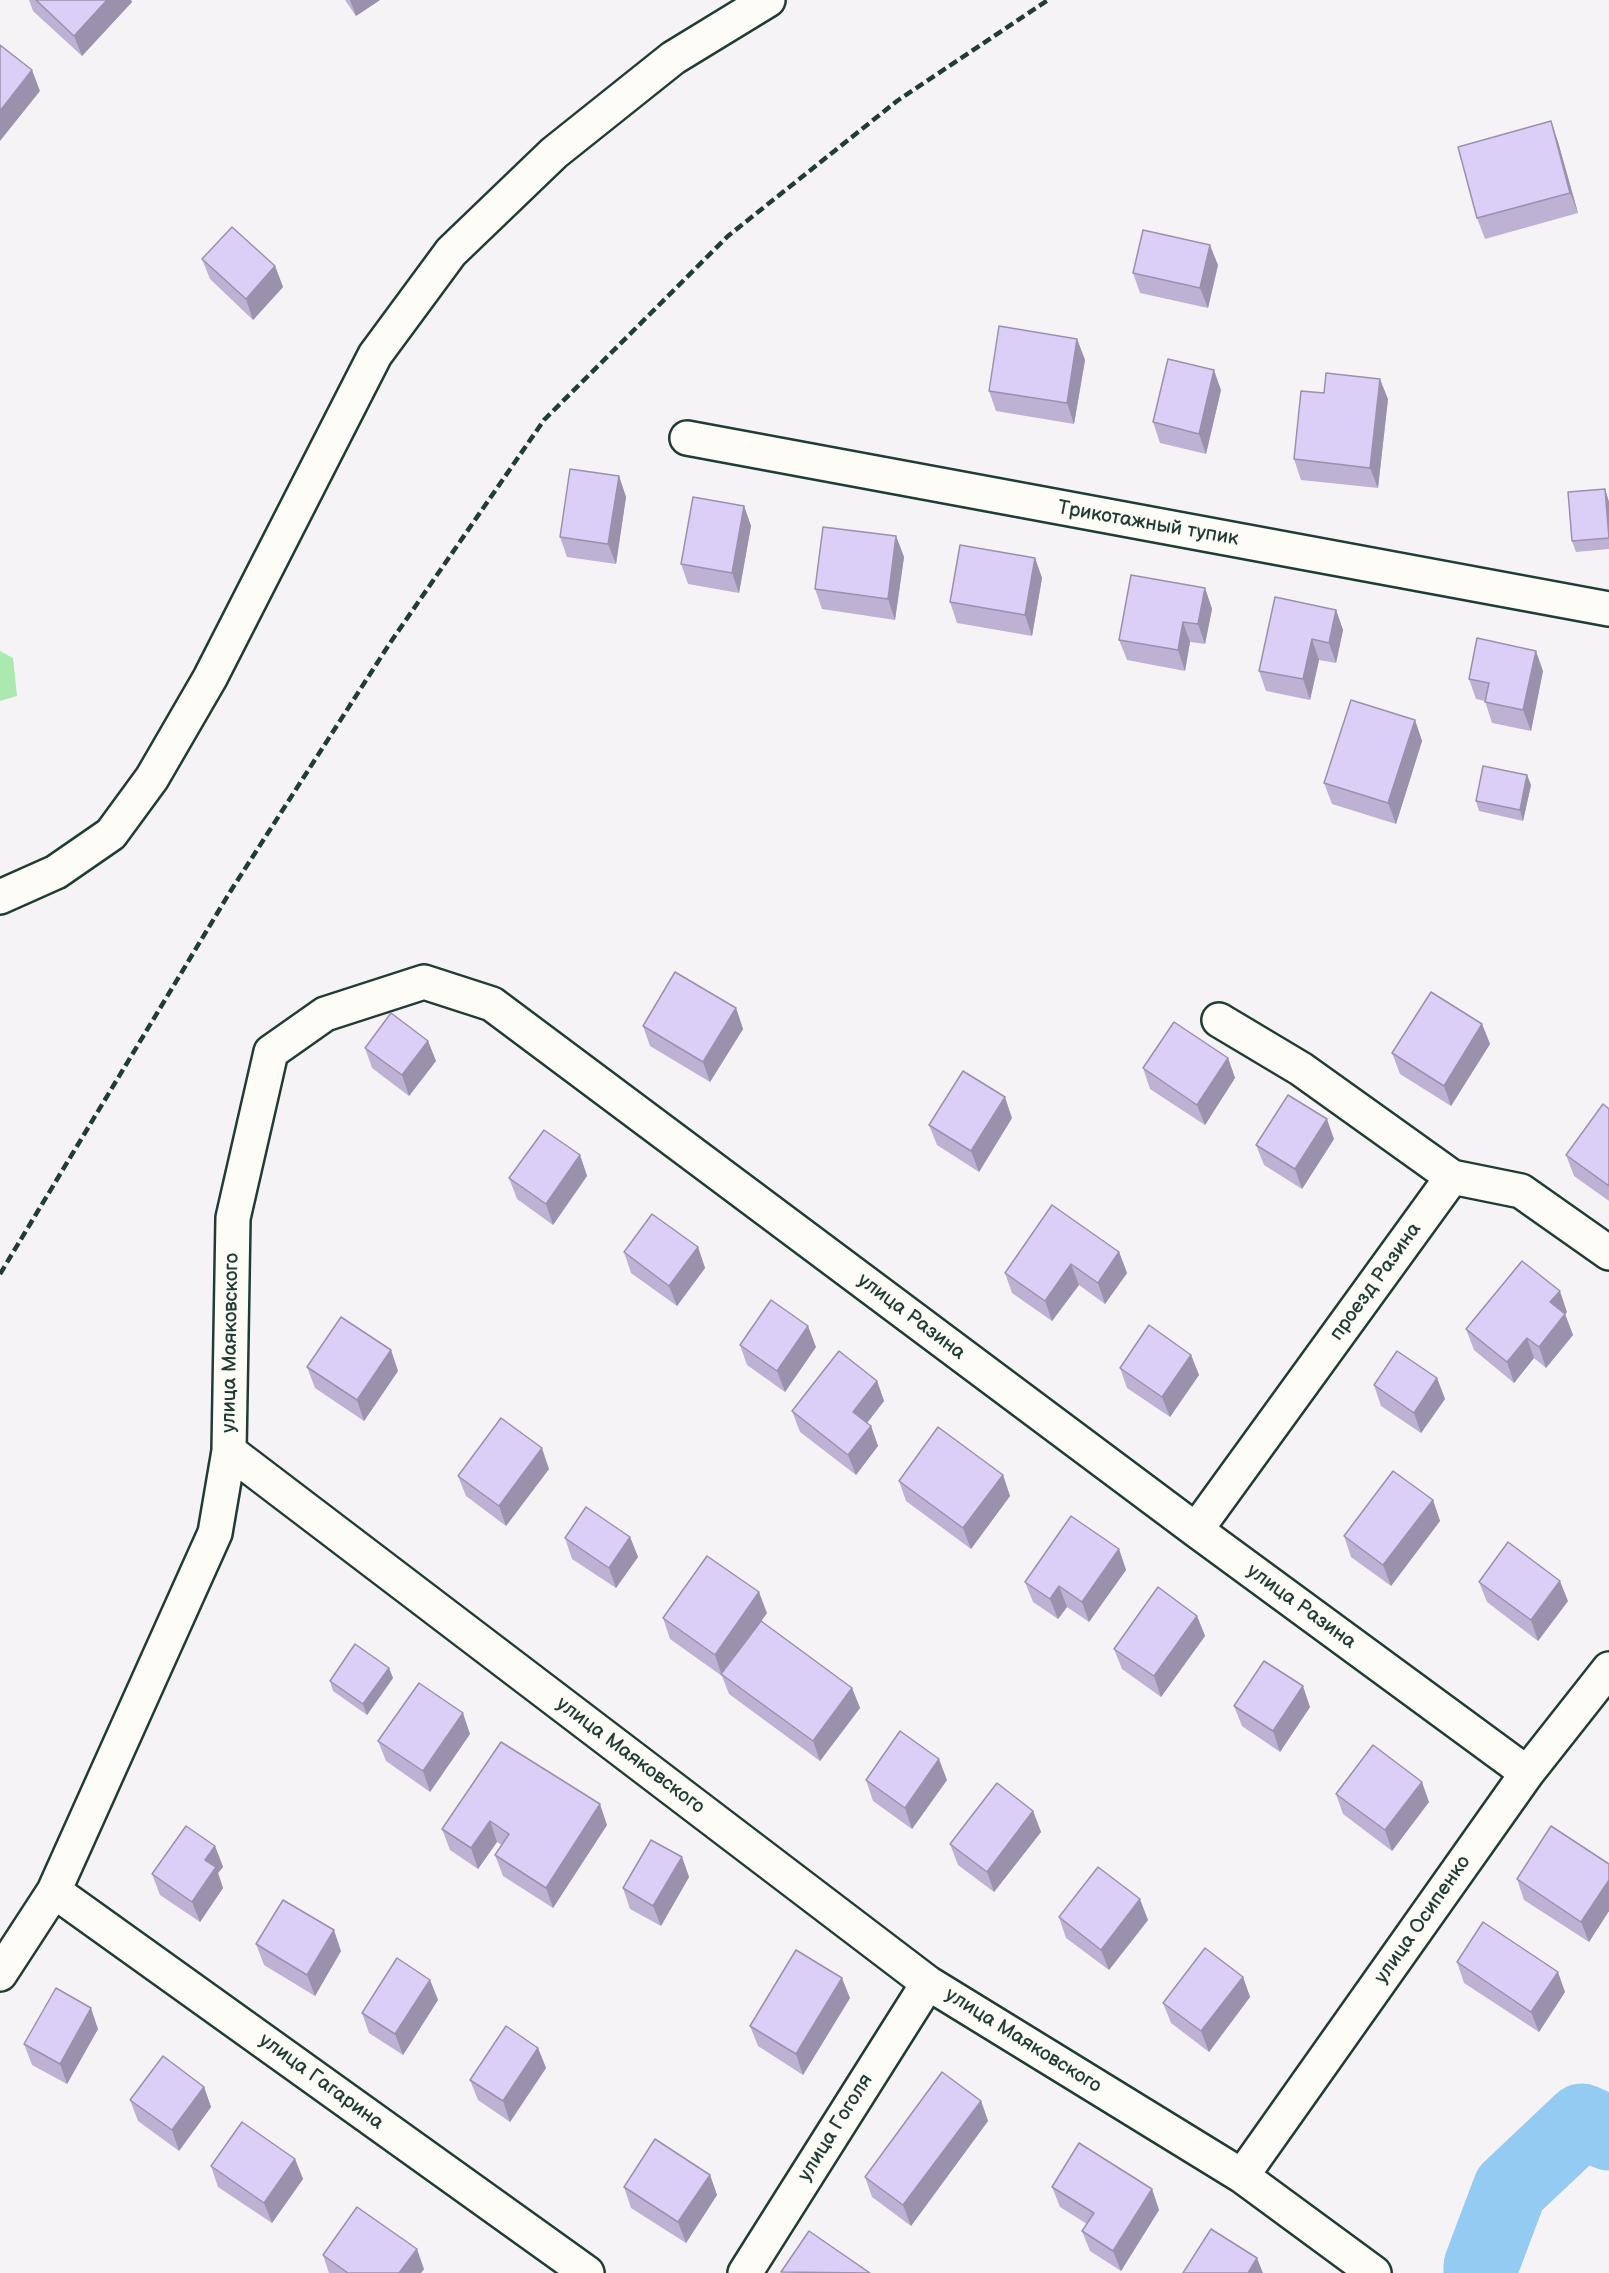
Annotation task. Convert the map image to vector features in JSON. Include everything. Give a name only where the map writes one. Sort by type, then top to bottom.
[{"type":"street","points":[[0,897],[56,872],[111,834],[152,778],[210,678],[375,356],[451,252],[554,153],[673,58],[768,0]]},
{"type":"street","name":"Трикотажный тупик","points":[[687,438],[1609,609]]},
{"type":"street","name":"улица Разина","points":[[271,1052],[325,1014],[423,982],[492,1004],[1196,1530],[1527,1773]]},
{"type":"street","points":[[1219,1020],[1301,1069],[1452,1177],[1521,1191],[1609,1253]]},
{"type":"street","name":"улица Маяковского","points":[[271,1052],[233,1218],[229,1451],[928,1983],[1242,2176],[1374,2273]]},
{"type":"street","name":"проезд Разина","points":[[1196,1530],[1452,1177]]},
{"type":"street","points":[[0,1974],[54,1891],[215,1533],[229,1451]]},
{"type":"street","name":"улица Осипенко","points":[[1242,2176],[1527,1773],[1609,1669]]},
{"type":"street","name":"улица Гагарина","points":[[54,1891],[587,2273]]},
{"type":"street","name":"улица Гоголя","points":[[745,2273],[928,1983]]},
{"type":"green space","points":[[0,651],[13,658],[17,696],[0,701]]},
{"type":"building","points":[[36,0],[107,0],[74,36]]},
{"type":"building","points":[[0,45],[32,70],[0,111]]},
{"type":"building","points":[[1551,121],[1570,193],[1477,218],[1458,147]]},
{"type":"building","points":[[232,227],[275,266],[246,299],[202,259]]},
{"type":"building","points":[[1143,230],[1210,245],[1200,288],[1133,273]]},
{"type":"building","points":[[999,326],[1077,339],[1067,403],[989,391]]},
{"type":"building","points":[[1168,359],[1214,370],[1199,434],[1153,422]]},
{"type":"building","points":[[1326,373],[1380,379],[1370,468],[1294,459],[1301,391],[1324,393]]},
{"type":"building","points":[[570,469],[619,476],[608,544],[560,537]]},
{"type":"building","points":[[1605,489],[1609,538],[1572,541],[1568,492]]},
{"type":"building","points":[[693,497],[744,506],[732,573],[681,564]]},
{"type":"building","points":[[823,527],[896,536],[888,599],[815,589]]},
{"type":"building","points":[[960,545],[1035,558],[1025,615],[950,602]]},
{"type":"building","points":[[1131,575],[1205,588],[1198,624],[1183,622],[1178,650],[1119,640]]},
{"type":"building","points":[[1275,597],[1336,610],[1329,643],[1312,639],[1303,679],[1259,671]]},
{"type":"building","points":[[1477,638],[1536,651],[1523,710],[1485,702],[1489,683],[1469,679]]},
{"type":"building","points":[[1351,700],[1415,720],[1388,803],[1324,783]]},
{"type":"building","points":[[1483,766],[1527,775],[1520,810],[1476,801]]},
{"type":"building","points":[[675,972],[736,1008],[703,1062],[643,1026]]},
{"type":"building","points":[[1431,992],[1482,1024],[1444,1086],[1392,1053]]},
{"type":"building","points":[[391,1013],[428,1041],[402,1075],[365,1048]]},
{"type":"building","points":[[1174,1022],[1228,1058],[1197,1105],[1143,1068]]},
{"type":"building","points":[[963,1071],[1005,1097],[971,1151],[929,1125]]},
{"type":"building","points":[[1288,1095],[1327,1119],[1295,1169],[1256,1145]]},
{"type":"building","points":[[1603,1104],[1609,1109],[1609,1186],[1566,1155]]},
{"type":"building","points":[[544,1130],[580,1155],[546,1204],[509,1178]]},
{"type":"building","points":[[1052,1205],[1119,1252],[1098,1283],[1071,1264],[1045,1301],[1005,1273]]},
{"type":"building","points":[[652,1214],[698,1247],[669,1286],[624,1252]]},
{"type":"building","points":[[1522,1261],[1560,1291],[1550,1302],[1565,1314],[1539,1347],[1527,1338],[1507,1362],[1466,1329]]},
{"type":"building","points":[[771,1300],[808,1326],[777,1371],[740,1345]]},
{"type":"building","points":[[341,1317],[391,1350],[357,1400],[307,1367]]},
{"type":"building","points":[[1149,1325],[1191,1355],[1162,1397],[1120,1368]]},
{"type":"building","points":[[839,1351],[877,1381],[853,1412],[871,1426],[848,1455],[792,1411]]},
{"type":"building","points":[[1397,1351],[1437,1378],[1414,1413],[1374,1385]]},
{"type":"building","points":[[501,1418],[542,1448],[499,1506],[458,1476]]},
{"type":"building","points":[[938,1427],[1003,1475],[963,1528],[899,1481]]},
{"type":"building","points":[[1393,1471],[1433,1500],[1383,1565],[1344,1536]]},
{"type":"building","points":[[586,1507],[630,1537],[609,1568],[565,1538]]},
{"type":"building","points":[[1071,1516],[1119,1549],[1082,1602],[1059,1586],[1050,1599],[1025,1582]]},
{"type":"building","points":[[1508,1542],[1560,1581],[1531,1620],[1479,1582]]},
{"type":"building","points":[[707,1556],[759,1592],[715,1655],[663,1618]]},
{"type":"building","points":[[1158,1587],[1197,1616],[1154,1676],[1114,1649]]},
{"type":"building","points":[[761,1621],[852,1688],[813,1741],[721,1674]]},
{"type":"building","points":[[355,1644],[389,1668],[363,1704],[330,1681]]},
{"type":"building","points":[[1264,1661],[1303,1686],[1273,1731],[1234,1706]]},
{"type":"building","points":[[419,1683],[463,1713],[423,1771],[378,1741]]},
{"type":"building","points":[[900,1731],[939,1759],[905,1808],[866,1780]]},
{"type":"building","points":[[501,1742],[600,1804],[546,1888],[495,1855],[509,1834],[490,1821],[471,1848],[442,1829]]},
{"type":"building","points":[[1373,1745],[1422,1782],[1385,1830],[1336,1794]]},
{"type":"building","points":[[997,1783],[1033,1811],[987,1872],[950,1844]]},
{"type":"building","points":[[186,1826],[215,1846],[205,1860],[216,1867],[192,1902],[152,1874]]},
{"type":"building","points":[[1551,1826],[1609,1864],[1609,1880],[1581,1922],[1517,1879]]},
{"type":"building","points":[[651,1840],[682,1857],[653,1906],[623,1888]]},
{"type":"building","points":[[1098,1867],[1140,1899],[1101,1950],[1059,1917]]},
{"type":"building","points":[[283,1900],[334,1930],[307,1975],[256,1944]]},
{"type":"building","points":[[1483,1922],[1558,1972],[1531,2012],[1457,1962]]},
{"type":"building","points":[[1205,1948],[1243,1977],[1201,2031],[1163,2003]]},
{"type":"building","points":[[796,1950],[842,1978],[796,2054],[750,2026]]},
{"type":"building","points":[[397,1958],[430,1980],[395,2034],[362,2013]]},
{"type":"building","points":[[56,1988],[91,2008],[60,2064],[24,2044]]},
{"type":"building","points":[[506,2026],[538,2048],[503,2101],[470,2080]]},
{"type":"building","points":[[163,2056],[204,2087],[172,2130],[130,2100]]},
{"type":"building","points":[[942,2072],[981,2101],[903,2205],[865,2177]]},
{"type":"building","points":[[242,2122],[295,2159],[264,2203],[211,2166]]},
{"type":"building","points":[[655,2139],[710,2175],[678,2222],[624,2187]]},
{"type":"building","points":[[1079,2143],[1152,2189],[1113,2251],[1082,2231],[1094,2213],[1052,2187]]},
{"type":"building","points":[[357,2207],[417,2249],[399,2273],[348,2273],[323,2255]]},
{"type":"building","points":[[1211,2229],[1257,2258],[1248,2273],[1183,2273]]},
{"type":"building","points":[[809,2231],[870,2273],[781,2272]]},
{"type":"waterway","points":[[1481,2273],[1481,2266],[1510,2189],[1582,2121],[1609,2133]]},
{"type":"railway","points":[[0,1274],[230,892],[390,643],[544,420],[728,236],[897,101],[1048,0]]}]
